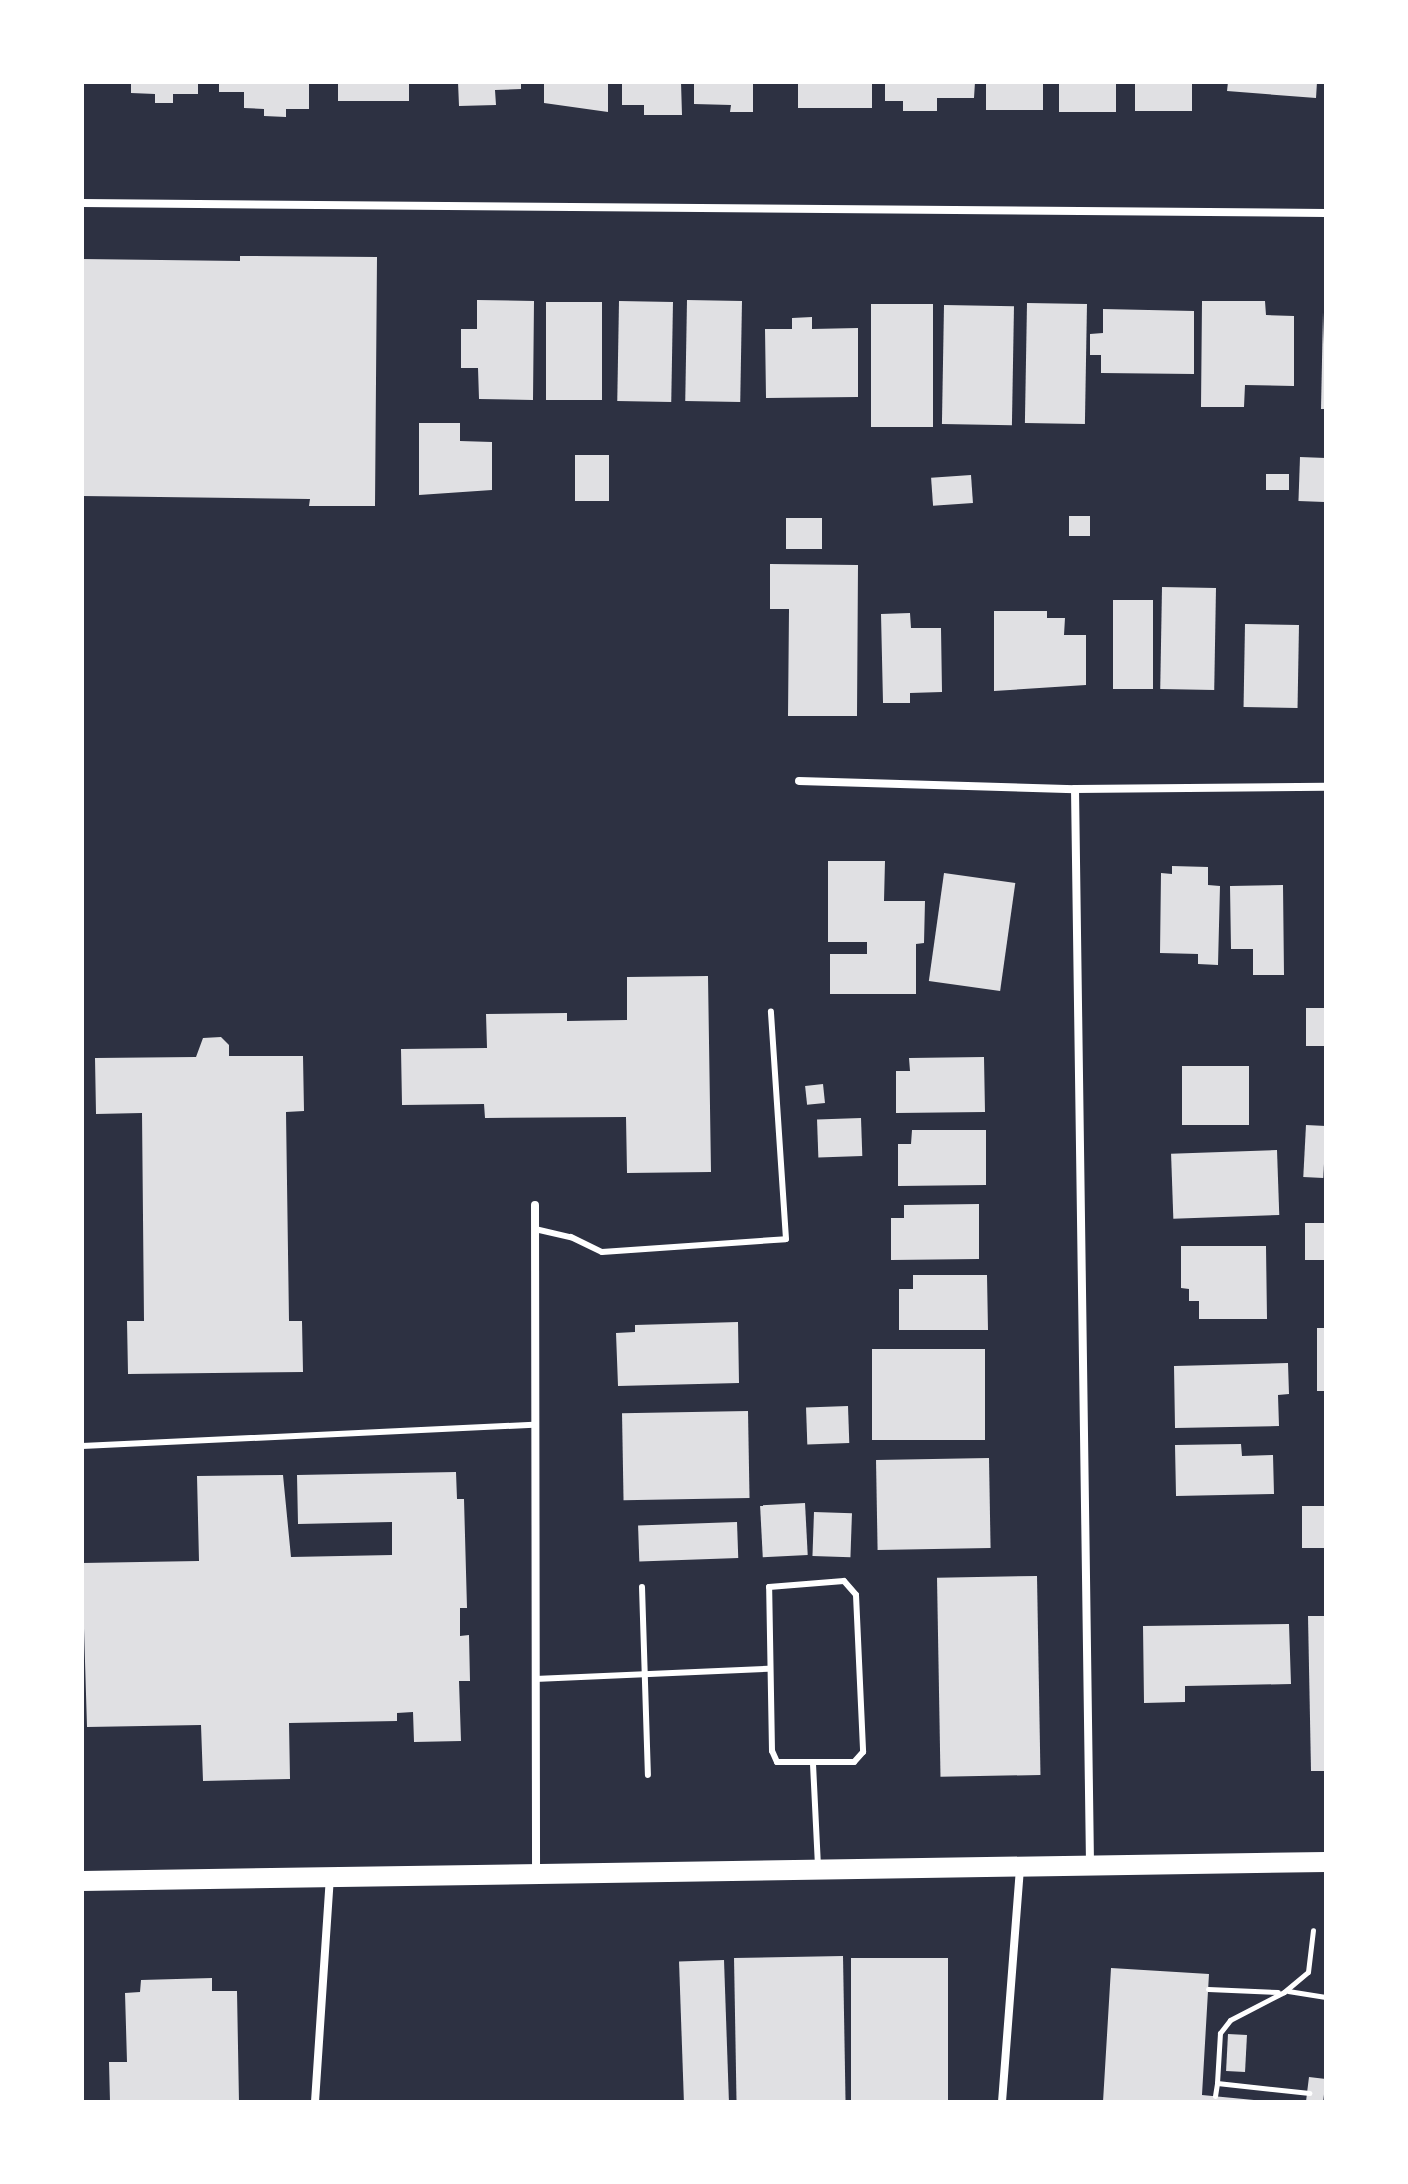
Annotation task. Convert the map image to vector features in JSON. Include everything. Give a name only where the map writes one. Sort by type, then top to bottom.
[{"type":"main road","points":[[82,1881],[1326,1862]]},
{"type":"street","points":[[82,203],[1326,213]]},
{"type":"street","points":[[799,781],[1075,789],[1326,787]]},
{"type":"street","points":[[1075,789],[1090,1866]]},
{"type":"street","points":[[535,1205],[536,1875]]},
{"type":"street","points":[[1002,2102],[1020,1867]]},
{"type":"street","points":[[315,2102],[330,1878]]},
{"type":"lane","points":[[535,1229],[571,1237],[602,1252],[786,1239],[771,1011]]},
{"type":"lane","points":[[82,1446],[534,1425]]},
{"type":"lane","points":[[844,1581],[852,1586],[863,1752],[854,1762],[813,1764],[786,1765],[777,1762],[772,1751],[768,1669],[769,1587],[844,1581]]},
{"type":"lane","points":[[642,1587],[648,1775]]},
{"type":"lane","points":[[535,1679],[768,1669]]},
{"type":"lane","points":[[813,1764],[818,1870]]},
{"type":"path","points":[[1215,2096],[1220,2033],[1244,2011],[1284,1992],[1308,1972],[1313,1930]]},
{"type":"path","points":[[1208,1989],[1326,1997]]},
{"type":"path","points":[[1217,2083],[1309,2093]]},
{"type":"building","points":[[131,82],[198,82],[198,94],[173,94],[173,103],[155,103],[155,94],[131,93]]},
{"type":"building","points":[[219,82],[309,82],[309,109],[286,109],[286,117],[264,116],[264,109],[244,108],[244,92],[219,92]]},
{"type":"building","points":[[338,82],[409,82],[409,101],[338,101]]},
{"type":"building","points":[[458,82],[521,82],[521,89],[495,90],[496,105],[459,106]]},
{"type":"building","points":[[544,82],[608,82],[608,112],[544,103]]},
{"type":"building","points":[[622,82],[681,82],[682,115],[644,115],[644,105],[622,105]]},
{"type":"building","points":[[694,82],[753,82],[753,112],[730,112],[731,105],[694,104]]},
{"type":"building","points":[[798,82],[872,82],[872,108],[798,108]]},
{"type":"building","points":[[885,82],[975,82],[974,98],[937,98],[937,111],[903,111],[903,101],[885,101]]},
{"type":"building","points":[[986,82],[1043,82],[1043,110],[986,110]]},
{"type":"building","points":[[1059,82],[1116,82],[1116,112],[1059,112]]},
{"type":"building","points":[[1135,82],[1192,82],[1192,111],[1135,111]]},
{"type":"building","points":[[1228,82],[1317,82],[1316,98],[1227,91]]},
{"type":"building","points":[[240,256],[377,257],[375,506],[309,506],[310,499],[82,496],[82,259],[240,261]]},
{"type":"building","points":[[477,300],[534,301],[533,400],[479,399],[478,368],[461,368],[461,329],[477,329]]},
{"type":"building","points":[[687,300],[742,301],[740,402],[685,401]]},
{"type":"building","points":[[619,301],[673,302],[671,402],[617,401]]},
{"type":"building","points":[[1202,301],[1265,301],[1266,315],[1294,316],[1294,386],[1245,385],[1244,407],[1201,407]]},
{"type":"building","points":[[546,302],[602,302],[602,400],[546,400]]},
{"type":"building","points":[[1027,303],[1087,304],[1085,424],[1025,423]]},
{"type":"building","points":[[871,304],[933,304],[933,427],[871,427]]},
{"type":"building","points":[[944,305],[1014,306],[1012,425],[942,424]]},
{"type":"building","points":[[1103,309],[1194,311],[1194,374],[1101,373],[1101,355],[1090,355],[1090,334],[1103,333]]},
{"type":"building","points":[[1323,312],[1326,409],[1321,409]]},
{"type":"building","points":[[812,317],[812,329],[858,328],[858,397],[766,398],[765,329],[792,329],[792,318]]},
{"type":"building","points":[[419,423],[460,423],[460,441],[492,442],[492,490],[419,495]]},
{"type":"building","points":[[575,455],[609,455],[609,501],[575,501]]},
{"type":"building","points":[[1300,457],[1326,458],[1324,502],[1298,501]]},
{"type":"building","points":[[1266,474],[1289,474],[1289,490],[1266,490]]},
{"type":"building","points":[[971,475],[973,503],[933,506],[931,478]]},
{"type":"building","points":[[1069,516],[1090,516],[1090,536],[1069,536]]},
{"type":"building","points":[[786,518],[822,518],[822,549],[786,549]]},
{"type":"building","points":[[770,564],[858,565],[857,716],[788,716],[789,609],[770,609]]},
{"type":"building","points":[[1162,587],[1216,588],[1214,690],[1160,689]]},
{"type":"building","points":[[1113,600],[1153,600],[1153,689],[1113,689]]},
{"type":"building","points":[[994,611],[1047,611],[1047,618],[1065,618],[1064,635],[1086,635],[1086,685],[994,691]]},
{"type":"building","points":[[910,613],[911,628],[941,628],[942,692],[910,693],[910,703],[883,703],[881,614]]},
{"type":"building","points":[[1245,624],[1299,625],[1298,708],[1244,707]]},
{"type":"building","points":[[828,861],[885,861],[884,901],[925,901],[924,943],[916,944],[916,994],[830,994],[830,954],[867,954],[867,942],[828,942]]},
{"type":"building","points":[[1172,866],[1208,867],[1208,885],[1220,886],[1218,965],[1198,964],[1198,954],[1160,953],[1161,873],[1172,874]]},
{"type":"building","points":[[944,873],[1015,883],[1000,991],[929,981]]},
{"type":"building","points":[[1283,885],[1284,975],[1253,975],[1253,949],[1231,949],[1230,886]]},
{"type":"building","points":[[708,976],[711,1172],[627,1173],[626,1117],[485,1118],[484,1104],[402,1105],[401,1049],[487,1048],[486,1014],[567,1013],[567,1021],[627,1020],[627,977]]},
{"type":"building","points":[[1306,1008],[1326,1008],[1326,1046],[1306,1046]]},
{"type":"building","points":[[221,1037],[229,1045],[229,1056],[303,1056],[304,1111],[286,1112],[289,1321],[302,1321],[303,1372],[128,1374],[127,1321],[144,1321],[142,1113],[96,1114],[95,1058],[196,1057],[203,1038]]},
{"type":"building","points":[[984,1057],[985,1112],[896,1113],[896,1071],[910,1071],[909,1058]]},
{"type":"building","points":[[1182,1066],[1249,1066],[1249,1125],[1182,1125]]},
{"type":"building","points":[[823,1084],[825,1103],[807,1105],[805,1086]]},
{"type":"building","points":[[861,1118],[862,1156],[818,1158],[817,1120]]},
{"type":"building","points":[[1306,1125],[1326,1126],[1323,1178],[1303,1177]]},
{"type":"building","points":[[912,1130],[986,1130],[986,1185],[898,1186],[898,1144],[911,1144]]},
{"type":"building","points":[[1277,1150],[1279,1215],[1173,1219],[1171,1154]]},
{"type":"building","points":[[979,1204],[979,1259],[891,1260],[891,1218],[904,1218],[904,1205]]},
{"type":"building","points":[[1305,1223],[1326,1223],[1326,1260],[1305,1260]]},
{"type":"building","points":[[1181,1246],[1266,1246],[1267,1319],[1199,1319],[1199,1301],[1189,1301],[1189,1289],[1181,1288]]},
{"type":"building","points":[[913,1275],[987,1275],[988,1330],[899,1330],[899,1289],[913,1289]]},
{"type":"building","points":[[738,1322],[739,1383],[618,1386],[616,1333],[635,1332],[635,1325]]},
{"type":"building","points":[[1317,1328],[1326,1328],[1326,1391],[1317,1391]]},
{"type":"building","points":[[872,1349],[985,1349],[985,1440],[872,1440]]},
{"type":"building","points":[[1288,1363],[1289,1394],[1278,1395],[1279,1426],[1175,1428],[1174,1366]]},
{"type":"building","points":[[848,1406],[849,1443],[807,1444],[806,1407]]},
{"type":"building","points":[[748,1411],[750,1498],[624,1500],[622,1413]]},
{"type":"building","points":[[1241,1444],[1242,1456],[1273,1455],[1274,1494],[1176,1496],[1175,1445]]},
{"type":"building","points":[[989,1458],[991,1548],[878,1550],[876,1460]]},
{"type":"building","points":[[456,1472],[457,1499],[464,1499],[467,1608],[460,1608],[460,1636],[469,1635],[470,1681],[459,1681],[461,1741],[414,1742],[413,1712],[397,1713],[397,1721],[289,1723],[290,1779],[203,1781],[201,1725],[87,1727],[82,1563],[199,1561],[197,1476],[283,1475],[291,1557],[392,1555],[392,1522],[298,1524],[297,1475]]},
{"type":"building","points":[[805,1503],[808,1555],[763,1557],[760,1505]]},
{"type":"building","points":[[1302,1506],[1326,1506],[1326,1548],[1302,1548]]},
{"type":"building","points":[[814,1512],[852,1513],[850,1557],[812,1556]]},
{"type":"building","points":[[737,1522],[738,1558],[639,1561],[638,1525]]},
{"type":"building","points":[[1037,1576],[1040,1775],[940,1777],[937,1578]]},
{"type":"building","points":[[1308,1616],[1326,1616],[1326,1771],[1311,1771]]},
{"type":"building","points":[[1289,1624],[1291,1684],[1185,1686],[1185,1702],[1144,1703],[1143,1626]]},
{"type":"building","points":[[843,1956],[846,2102],[737,2102],[734,1958]]},
{"type":"building","points":[[851,1958],[948,1958],[948,2102],[851,2102]]},
{"type":"building","points":[[724,1960],[729,2102],[684,2102],[679,1962]]},
{"type":"building","points":[[1111,1968],[1209,1974],[1202,2095],[1274,2102],[1103,2102]]},
{"type":"building","points":[[212,1978],[212,1991],[237,1991],[239,2102],[110,2102],[109,2062],[127,2062],[125,1993],[140,1992],[141,1980]]},
{"type":"building","points":[[1228,2034],[1247,2035],[1245,2072],[1226,2071]]},
{"type":"building","points":[[1309,2077],[1326,2079],[1323,2102],[1306,2102]]}]
